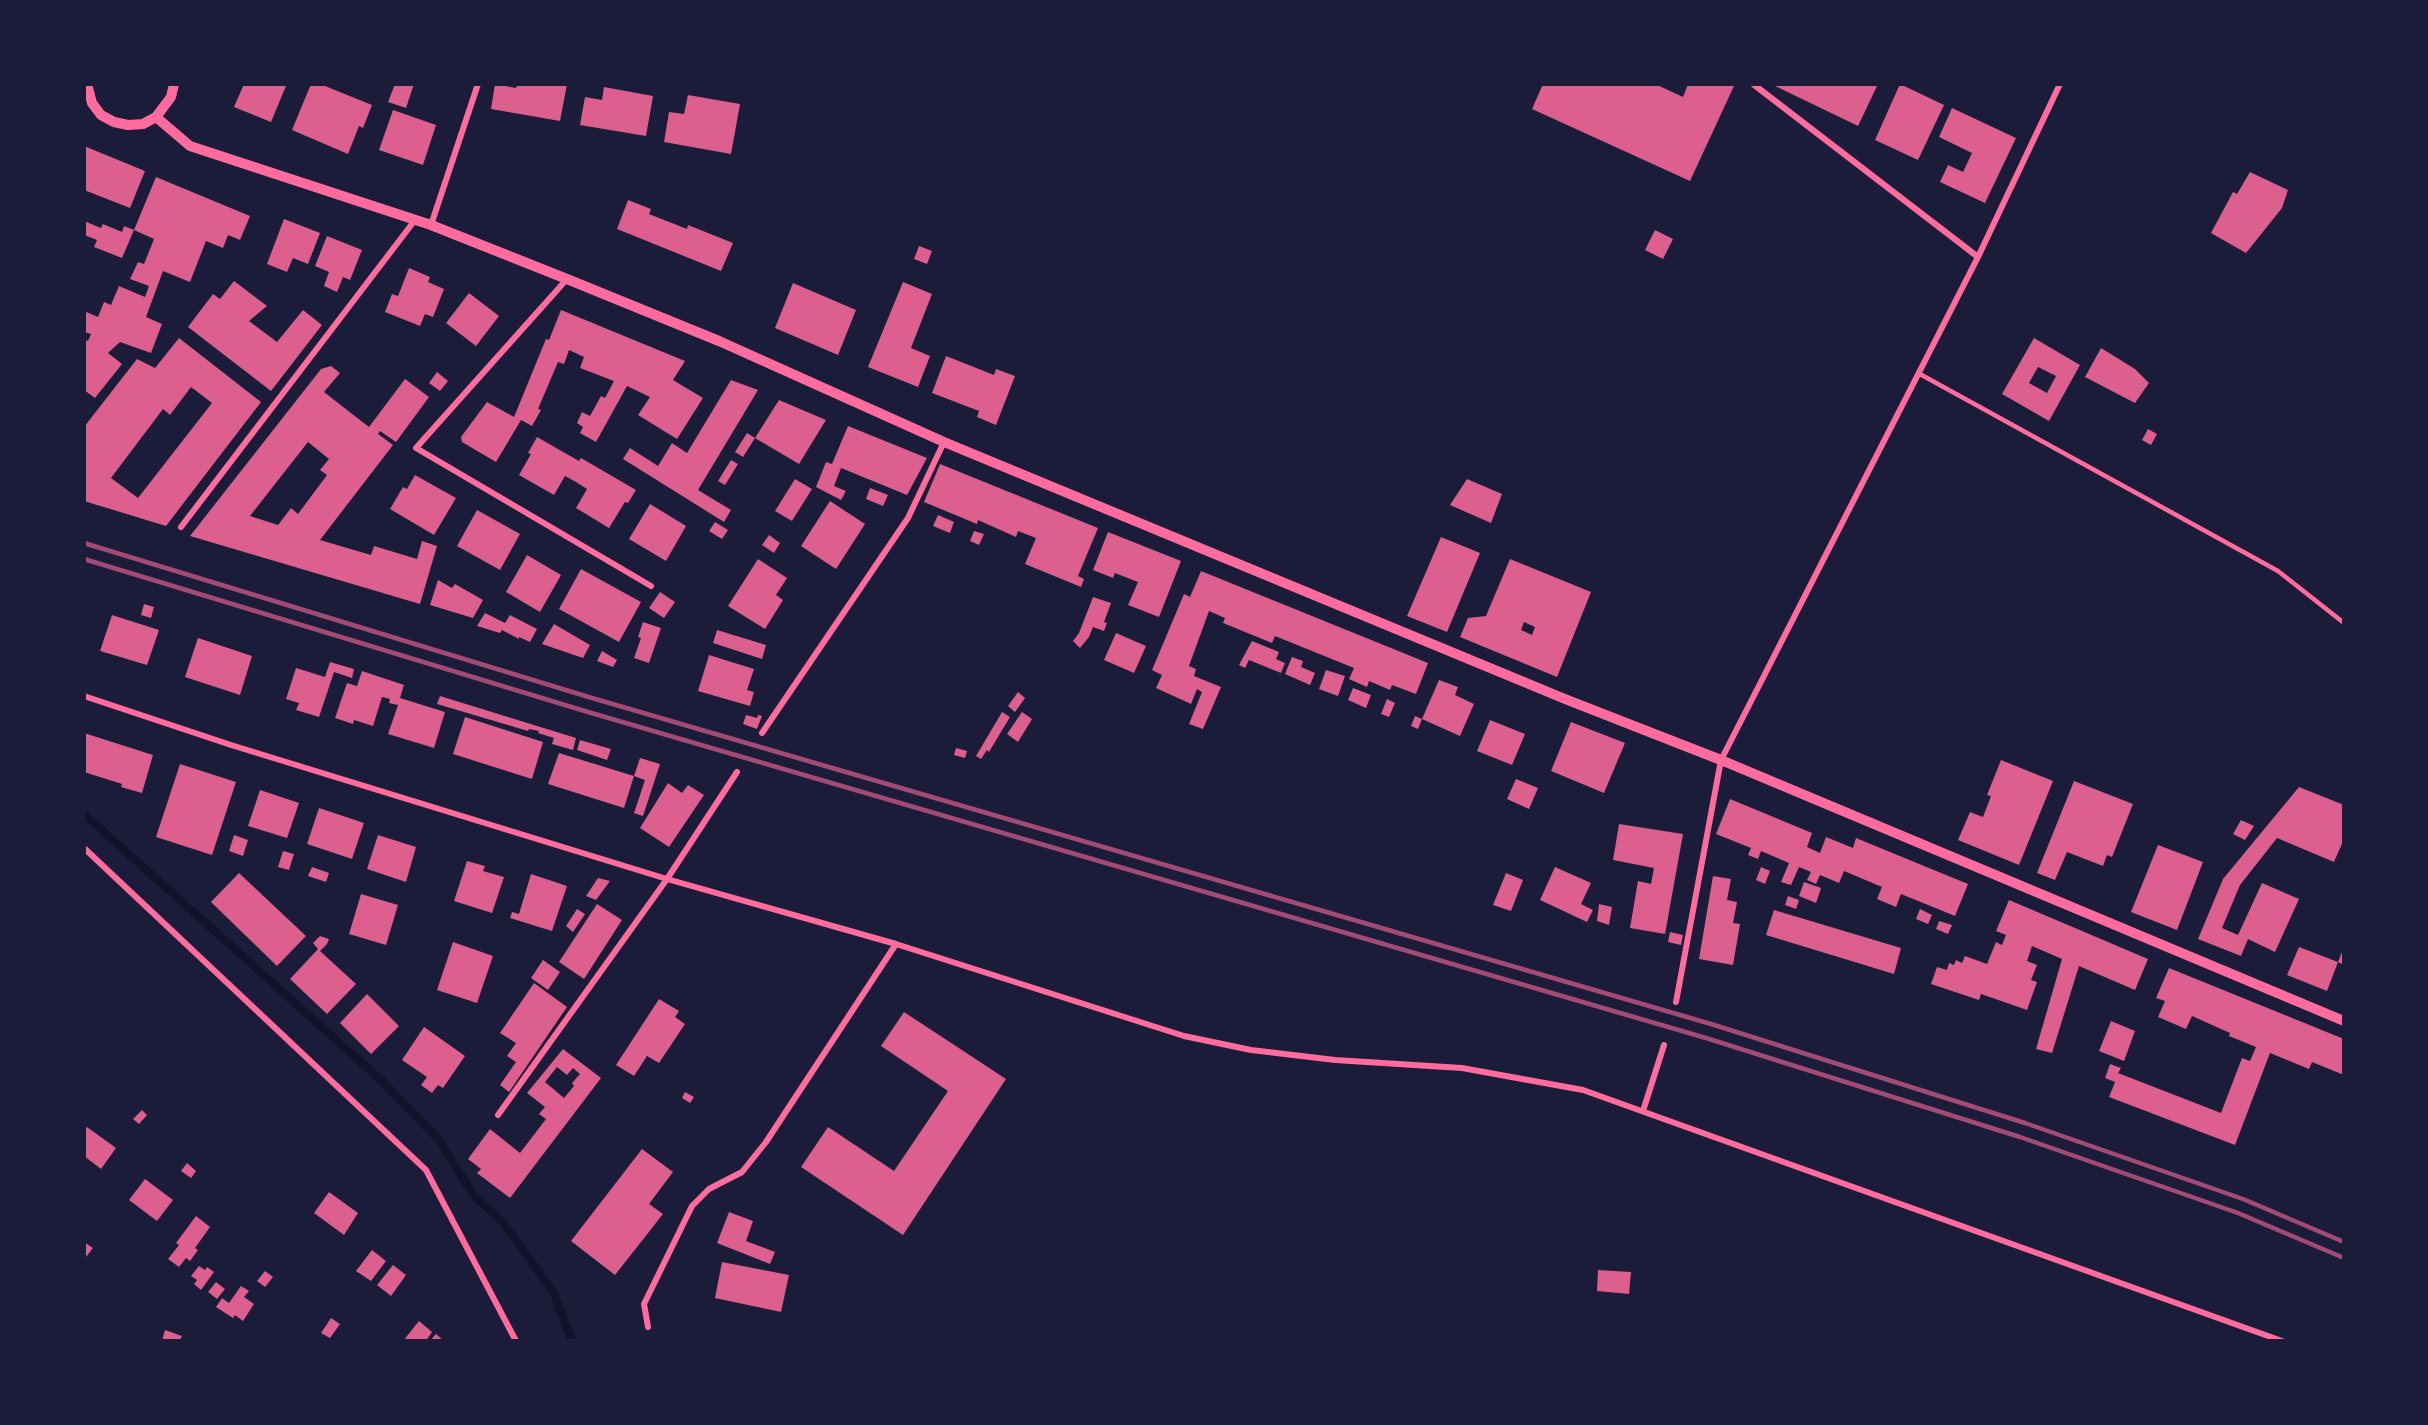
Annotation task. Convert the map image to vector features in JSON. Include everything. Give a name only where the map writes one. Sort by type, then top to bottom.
[{"type":"street","points":[[86,87],[92,103],[102,115],[114,122],[128,125],[143,124],[156,117],[171,97],[174,84]]},
{"type":"street","points":[[431,225],[478,84]]},
{"type":"street","points":[[1753,84],[1978,257]]},
{"type":"street","points":[[1676,1002],[1721,760],[1978,257],[2060,84]]},
{"type":"street","points":[[156,117],[190,146],[416,219],[567,279],[719,341],[944,442],[1554,694],[1721,760],[2344,1021]]},
{"type":"street","points":[[181,527],[416,219]]},
{"type":"street","points":[[567,279],[416,448],[651,586]]},
{"type":"street","points":[[762,733],[908,518],[944,442]]},
{"type":"street","points":[[84,696],[231,746],[667,879],[896,944],[1184,1036],[1263,1052],[1335,1060],[1462,1068],[1583,1090],[2282,1341]]},
{"type":"street","points":[[498,1115],[667,879],[737,772]]},
{"type":"street","points":[[84,848],[426,1170],[516,1341]]},
{"type":"street","points":[[648,1327],[644,1304],[692,1206],[709,1189],[742,1172],[766,1142],[896,944]]},
{"type":"street","points":[[1643,1111],[1664,1045]]},
{"type":"lane","points":[[1918,373],[2278,571],[2344,623]]},
{"type":"building","points":[[244,84],[282,84],[286,86],[271,122],[234,107]]},
{"type":"building","points":[[311,84],[320,84],[372,105],[363,128],[359,126],[348,154],[292,130]]},
{"type":"building","points":[[395,84],[414,84],[406,108],[388,102]]},
{"type":"building","points":[[495,84],[516,88],[517,84],[567,84],[560,121],[491,109]]},
{"type":"building","points":[[1543,84],[1655,84],[1683,97],[1688,84],[1730,84],[1734,86],[1690,181],[1532,109]]},
{"type":"building","points":[[1771,84],[1878,84],[1858,126]]},
{"type":"building","points":[[1900,84],[1944,105],[1918,160],[1875,140]]},
{"type":"building","points":[[604,87],[653,96],[646,136],[580,125],[585,97],[602,100]]},
{"type":"building","points":[[688,95],[740,104],[731,154],[664,142],[669,112],[684,114]]},
{"type":"building","points":[[1952,108],[2016,138],[1985,203],[1940,182],[1948,165],[1963,172],[1972,153],[1939,137]]},
{"type":"building","points":[[393,110],[436,125],[423,165],[379,150]]},
{"type":"building","points":[[84,146],[145,171],[130,208],[84,190]]},
{"type":"building","points":[[2250,172],[2288,190],[2282,208],[2246,253],[2211,233],[2233,192],[2237,194]]},
{"type":"building","points":[[156,177],[250,216],[240,240],[228,235],[223,248],[206,241],[190,282],[163,271],[146,317],[162,324],[151,353],[120,342],[108,353],[122,364],[95,398],[84,390],[84,339],[88,341],[91,334],[84,332],[84,311],[98,317],[104,302],[111,305],[119,286],[145,297],[149,286],[130,279],[138,262],[144,264],[154,239],[134,230]]},
{"type":"building","points":[[628,200],[651,209],[649,214],[687,229],[688,225],[733,243],[721,271],[617,229]]},
{"type":"building","points":[[284,219],[320,233],[308,264],[293,258],[287,272],[267,264]]},
{"type":"building","points":[[84,221],[101,228],[103,224],[122,232],[124,226],[134,230],[122,258],[94,247],[97,240],[84,235]]},
{"type":"building","points":[[1655,230],[1673,239],[1663,259],[1645,250]]},
{"type":"building","points":[[327,236],[362,250],[350,280],[343,277],[337,292],[324,286],[329,272],[315,266]]},
{"type":"building","points":[[919,246],[932,251],[927,264],[914,259]]},
{"type":"building","points":[[409,268],[430,277],[428,282],[444,289],[433,317],[425,314],[420,326],[385,312],[392,294],[398,296]]},
{"type":"building","points":[[234,281],[267,306],[249,321],[277,342],[303,310],[322,325],[271,391],[188,327],[213,294],[220,299]]},
{"type":"building","points":[[903,282],[932,294],[911,348],[930,356],[918,387],[868,367]]},
{"type":"building","points":[[793,283],[856,310],[838,355],[775,328]]},
{"type":"building","points":[[469,293],[499,316],[476,346],[446,323]]},
{"type":"building","points":[[561,310],[685,361],[673,380],[703,398],[677,439],[638,415],[650,397],[627,386],[596,442],[580,433],[583,427],[577,423],[582,412],[590,416],[601,396],[605,398],[614,381],[580,368],[584,357],[569,350],[564,364],[558,362],[538,409],[541,410],[532,426],[521,420],[496,462],[462,442],[461,437],[487,402],[514,417],[546,339],[549,340]]},
{"type":"building","points":[[179,338],[261,402],[166,526],[84,501],[84,427],[137,359],[155,368]],"holes":[[[191,387],[212,403],[138,498],[111,478],[163,409],[170,415]]]},
{"type":"building","points":[[2034,338],[2080,365],[2049,421],[2002,394]],"holes":[[[2038,367],[2056,376],[2047,393],[2029,383]]]},
{"type":"building","points":[[2101,348],[2135,369],[2149,383],[2135,403],[2085,377]]},
{"type":"building","points":[[946,356],[994,375],[996,369],[1015,376],[996,425],[977,417],[979,411],[932,393]]},
{"type":"building","points":[[331,366],[340,373],[324,392],[369,427],[405,379],[429,397],[396,442],[380,431],[378,434],[393,445],[320,540],[371,555],[374,546],[417,559],[422,541],[437,546],[420,604],[190,536],[321,369]],"holes":[[[308,442],[329,459],[320,470],[327,475],[298,514],[291,508],[278,525],[250,516]]]},
{"type":"building","points":[[437,372],[448,381],[440,391],[429,383]]},
{"type":"building","points":[[731,380],[758,390],[698,490],[731,510],[724,522],[623,459],[630,448],[658,466],[672,443],[687,453]]},
{"type":"building","points":[[779,400],[826,420],[799,464],[755,438]]},
{"type":"building","points":[[848,426],[927,458],[907,495],[841,468],[834,486],[846,491],[841,500],[816,487],[826,462],[832,464]]},
{"type":"building","points":[[2148,429],[2157,434],[2151,445],[2142,440]]},
{"type":"building","points":[[747,433],[755,438],[743,457],[735,452]]},
{"type":"building","points":[[537,437],[579,461],[581,458],[636,490],[628,503],[625,502],[609,528],[576,508],[587,489],[576,482],[565,476],[554,495],[519,475],[531,454],[528,453]]},
{"type":"building","points":[[731,460],[738,464],[725,485],[718,481]]},
{"type":"building","points":[[940,464],[1098,528],[1078,576],[1084,579],[1081,587],[1025,564],[1036,538],[1018,531],[1016,537],[978,520],[977,524],[924,502]]},
{"type":"building","points":[[415,475],[456,498],[434,535],[390,509],[403,487],[407,489]]},
{"type":"building","points":[[795,479],[812,489],[792,521],[775,511]]},
{"type":"building","points":[[1467,479],[1502,494],[1491,523],[1450,505]]},
{"type":"building","points":[[870,488],[888,495],[883,506],[866,499]]},
{"type":"building","points":[[830,501],[865,524],[836,569],[801,546]]},
{"type":"building","points":[[650,504],[686,526],[666,561],[629,539]]},
{"type":"building","points":[[477,510],[520,534],[500,570],[457,546]]},
{"type":"building","points":[[938,515],[954,522],[950,533],[933,526]]},
{"type":"building","points":[[715,522],[728,530],[722,539],[709,531]]},
{"type":"building","points":[[974,531],[984,534],[979,545],[970,541]]},
{"type":"building","points":[[1108,532],[1181,561],[1159,617],[1128,605],[1138,582],[1115,573],[1113,578],[1093,570]]},
{"type":"building","points":[[769,535],[780,543],[774,553],[762,545]]},
{"type":"building","points":[[1441,537],[1480,553],[1447,632],[1407,616]]},
{"type":"building","points":[[527,555],[561,575],[540,612],[506,592]]},
{"type":"building","points":[[758,559],[787,578],[776,595],[783,600],[765,629],[728,606]]},
{"type":"building","points":[[1510,559],[1591,592],[1557,677],[1460,637],[1468,618],[1486,616]],"holes":[[[1524,622],[1535,627],[1532,635],[1521,630]]]},
{"type":"building","points":[[581,569],[641,602],[619,642],[559,609]]},
{"type":"building","points":[[1201,571],[1428,663],[1416,694],[1392,685],[1390,690],[1369,681],[1367,687],[1349,679],[1354,668],[1275,636],[1272,643],[1223,623],[1225,618],[1209,611],[1189,666],[1196,669],[1194,676],[1221,687],[1203,729],[1189,724],[1202,692],[1197,689],[1191,704],[1156,688],[1162,675],[1152,670],[1184,594],[1190,597]]},
{"type":"building","points":[[438,580],[452,588],[455,584],[483,600],[473,618],[430,605]]},
{"type":"building","points":[[660,592],[675,602],[664,618],[649,608]]},
{"type":"building","points":[[1093,597],[1111,603],[1104,622],[1107,623],[1104,631],[1093,627],[1089,637],[1080,648],[1073,641],[1079,633]]},
{"type":"building","points":[[144,604],[154,607],[151,618],[141,615]]},
{"type":"building","points":[[485,613],[505,623],[510,615],[537,629],[530,642],[502,630],[500,633],[477,626]]},
{"type":"building","points":[[112,615],[159,630],[147,665],[100,651]]},
{"type":"building","points":[[643,622],[661,628],[649,663],[634,658],[641,638],[638,637]]},
{"type":"building","points":[[554,624],[590,645],[583,658],[542,644]]},
{"type":"building","points":[[717,630],[766,645],[762,659],[713,643]]},
{"type":"building","points":[[1116,633],[1146,646],[1134,673],[1104,660]]},
{"type":"building","points":[[198,638],[252,656],[240,695],[185,677]]},
{"type":"building","points":[[1252,641],[1279,652],[1276,659],[1285,663],[1281,673],[1249,660],[1245,668],[1239,665]]},
{"type":"building","points":[[602,651],[617,660],[613,667],[597,661]]},
{"type":"building","points":[[709,655],[754,669],[747,690],[754,692],[750,706],[698,691]]},
{"type":"building","points":[[1292,657],[1303,661],[1301,667],[1315,673],[1310,685],[1285,674]]},
{"type":"building","points":[[330,662],[354,669],[352,678],[334,672],[319,717],[296,710],[299,703],[286,699],[296,668],[325,677]]},
{"type":"building","points":[[1326,670],[1345,676],[1338,696],[1319,689]]},
{"type":"building","points":[[362,671],[404,685],[400,698],[445,712],[434,748],[388,734],[398,705],[389,703],[390,699],[382,697],[373,726],[354,720],[353,724],[335,718],[347,683],[357,686]]},
{"type":"building","points":[[1439,680],[1458,687],[1455,695],[1474,704],[1460,736],[1422,719]]},
{"type":"building","points":[[1353,688],[1371,695],[1366,708],[1348,700]]},
{"type":"building","points":[[1018,692],[1025,698],[1015,712],[1008,706]]},
{"type":"building","points":[[440,696],[576,738],[573,750],[552,744],[554,738],[538,733],[539,731],[529,729],[528,731],[437,704]]},
{"type":"building","points":[[1387,699],[1395,703],[1389,717],[1381,714]]},
{"type":"building","points":[[1002,712],[1010,717],[989,752],[987,750],[981,759],[976,756]]},
{"type":"building","points":[[1022,712],[1032,719],[1018,742],[1007,734]]},
{"type":"building","points":[[746,715],[757,718],[758,715],[762,716],[757,729],[743,724]]},
{"type":"building","points":[[1415,716],[1422,719],[1418,729],[1411,726]]},
{"type":"building","points":[[465,717],[543,742],[532,779],[453,754]]},
{"type":"building","points":[[1490,720],[1525,734],[1512,765],[1477,751]]},
{"type":"building","points":[[1571,722],[1625,743],[1604,793],[1551,771]]},
{"type":"building","points":[[84,733],[153,755],[142,793],[84,772]]},
{"type":"building","points":[[580,740],[611,749],[607,760],[577,750]]},
{"type":"building","points":[[956,748],[967,751],[965,758],[954,755]]},
{"type":"building","points":[[559,753],[634,776],[624,808],[548,784]]},
{"type":"building","points":[[640,758],[660,764],[643,816],[634,813],[645,780],[634,776]]},
{"type":"building","points":[[2001,760],[2053,781],[2019,865],[1958,840],[1970,812],[1983,817],[1991,796],[1987,795]]},
{"type":"building","points":[[180,764],[236,782],[212,855],[156,837]]},
{"type":"building","points":[[1516,779],[1538,788],[1529,809],[1507,799]]},
{"type":"building","points":[[2074,781],[2133,804],[2112,857],[2107,855],[2103,866],[2067,852],[2055,880],[2037,873]]},
{"type":"building","points":[[668,783],[682,793],[688,785],[704,795],[669,847],[640,828]]},
{"type":"building","points":[[2299,787],[2344,805],[2344,839],[2334,862],[2277,838],[2240,885],[2222,928],[2238,935],[2262,883],[2299,899],[2275,952],[2248,939],[2241,956],[2198,939],[2223,879]]},
{"type":"building","points":[[260,790],[299,803],[287,838],[248,826]]},
{"type":"building","points":[[1730,799],[1812,833],[1807,847],[1820,853],[1826,837],[1853,848],[1856,838],[1968,884],[1955,916],[1901,894],[1896,907],[1877,899],[1882,887],[1844,871],[1839,883],[1820,875],[1816,884],[1807,880],[1811,872],[1799,867],[1791,885],[1781,882],[1789,863],[1761,851],[1758,859],[1748,855],[1751,848],[1716,834]]},
{"type":"building","points":[[319,808],[364,823],[352,859],[307,844]]},
{"type":"building","points":[[2241,820],[2254,826],[2245,840],[2233,834]]},
{"type":"building","points":[[1619,824],[1683,834],[1665,934],[1630,928],[1638,881],[1651,884],[1654,868],[1613,860]]},
{"type":"building","points":[[234,835],[248,840],[243,856],[229,851]]},
{"type":"building","points":[[378,835],[416,847],[406,882],[367,869]]},
{"type":"building","points":[[2158,845],[2203,862],[2177,930],[2131,912]]},
{"type":"building","points":[[283,851],[294,854],[289,870],[278,867]]},
{"type":"building","points":[[467,861],[485,866],[483,871],[504,877],[492,913],[454,901]]},
{"type":"building","points":[[312,867],[329,873],[326,882],[308,876]]},
{"type":"building","points":[[1555,867],[1591,883],[1581,904],[1593,910],[1587,922],[1540,900]]},
{"type":"building","points":[[1761,867],[1770,871],[1765,884],[1756,880]]},
{"type":"building","points":[[239,873],[306,936],[277,966],[211,902]]},
{"type":"building","points":[[1506,873],[1523,880],[1511,911],[1493,905]]},
{"type":"building","points":[[531,874],[567,886],[552,931],[510,918],[512,912],[519,914]]},
{"type":"building","points":[[1713,876],[1731,879],[1727,900],[1737,902],[1733,923],[1740,924],[1733,965],[1699,959]]},
{"type":"building","points":[[598,878],[610,881],[596,900],[586,896]]},
{"type":"building","points":[[1804,882],[1821,888],[1816,903],[1799,896]]},
{"type":"building","points":[[361,894],[398,905],[386,945],[349,934]]},
{"type":"building","points":[[1788,896],[1799,900],[1796,909],[1785,905]]},
{"type":"building","points":[[2009,900],[2148,959],[2135,990],[2079,966],[2052,1053],[2036,1049],[2062,959],[2032,946],[2027,961],[2037,965],[2031,980],[2037,982],[2027,1010],[1981,994],[1979,1000],[1931,984],[1937,967],[1947,970],[1949,963],[1954,965],[1956,960],[1962,963],[1965,956],[1987,964],[1996,942],[2002,945],[2006,935],[1996,931]]},
{"type":"building","points":[[597,904],[622,920],[584,979],[559,962]]},
{"type":"building","points":[[1599,904],[1612,907],[1609,925],[1597,921]]},
{"type":"building","points":[[577,909],[585,914],[573,932],[566,926]]},
{"type":"building","points":[[1920,909],[1932,915],[1928,924],[1916,919]]},
{"type":"building","points":[[1774,910],[1901,948],[1894,974],[1766,935]]},
{"type":"building","points":[[1939,921],[1952,925],[1948,934],[1936,929]]},
{"type":"building","points":[[1670,932],[1683,935],[1681,945],[1668,942]]},
{"type":"building","points":[[320,936],[329,939],[320,951],[356,984],[327,1014],[290,979],[318,949],[313,943]]},
{"type":"building","points":[[453,942],[493,956],[477,1003],[437,990]]},
{"type":"building","points":[[2299,947],[2338,962],[2327,991],[2287,975]]},
{"type":"building","points":[[2344,947],[2344,965],[2338,962]]},
{"type":"building","points":[[543,960],[560,972],[548,990],[531,978]]},
{"type":"building","points":[[2169,968],[2344,1039],[2344,1075],[2312,1062],[2309,1069],[2270,1053],[2235,1145],[2109,1097],[2115,1082],[2105,1078],[2110,1064],[2121,1068],[2118,1073],[2221,1113],[2242,1058],[2250,1061],[2256,1047],[2229,1036],[2230,1033],[2192,1016],[2186,1029],[2158,1017],[2165,1001],[2156,998]]},
{"type":"building","points":[[534,983],[567,1007],[509,1092],[500,1085],[516,1062],[507,1056],[516,1043],[500,1033]]},
{"type":"building","points":[[367,994],[399,1026],[371,1054],[340,1023]]},
{"type":"building","points":[[659,999],[679,1011],[675,1017],[685,1024],[659,1063],[647,1056],[634,1076],[616,1065]]},
{"type":"building","points":[[904,1012],[1006,1079],[903,1235],[801,1167],[828,1127],[894,1171],[948,1091],[881,1046]]},
{"type":"building","points":[[2111,1021],[2135,1031],[2124,1061],[2099,1051]]},
{"type":"building","points":[[424,1027],[465,1056],[443,1088],[438,1085],[432,1093],[421,1085],[427,1077],[402,1060]]},
{"type":"building","points":[[563,1049],[601,1078],[510,1198],[477,1173],[481,1169],[468,1159],[490,1129],[520,1153],[546,1119],[539,1114],[545,1107],[527,1093]],"holes":[[[557,1067],[567,1075],[573,1068],[580,1074],[564,1098],[545,1082]]]},
{"type":"building","points":[[685,1092],[694,1097],[690,1103],[682,1098]]},
{"type":"building","points":[[142,1110],[147,1115],[139,1124],[133,1119]]},
{"type":"building","points":[[87,1127],[116,1148],[101,1169],[84,1156],[84,1130]]},
{"type":"building","points":[[642,1149],[673,1172],[649,1204],[663,1214],[615,1275],[571,1241]]},
{"type":"building","points":[[187,1163],[196,1171],[191,1178],[181,1171]]},
{"type":"building","points":[[145,1179],[173,1200],[157,1221],[129,1200]]},
{"type":"building","points":[[329,1192],[358,1213],[344,1235],[314,1213]]},
{"type":"building","points":[[729,1212],[753,1221],[746,1241],[775,1252],[770,1264],[717,1243]]},
{"type":"building","points":[[196,1216],[210,1227],[195,1248],[198,1250],[190,1261],[186,1258],[179,1267],[168,1259],[179,1245],[176,1243]]},
{"type":"building","points":[[84,1242],[93,1248],[86,1257],[84,1256]]},
{"type":"building","points":[[372,1250],[386,1261],[371,1281],[356,1271]]},
{"type":"building","points":[[722,1262],[789,1275],[781,1312],[715,1298]]},
{"type":"building","points":[[393,1265],[406,1275],[391,1296],[377,1285]]},
{"type":"building","points":[[199,1266],[205,1270],[207,1267],[214,1272],[201,1290],[194,1284],[197,1280],[191,1276]]},
{"type":"building","points":[[1598,1270],[1631,1272],[1629,1294],[1597,1291]]},
{"type":"building","points":[[265,1271],[273,1277],[265,1287],[257,1281]]},
{"type":"building","points":[[216,1282],[225,1289],[217,1299],[208,1292]]},
{"type":"building","points":[[241,1286],[249,1291],[244,1297],[254,1304],[243,1321],[235,1315],[233,1318],[216,1307],[222,1298],[229,1303]]},
{"type":"building","points":[[331,1318],[340,1324],[330,1338],[321,1333]]},
{"type":"building","points":[[419,1321],[432,1332],[426,1341],[403,1341]]},
{"type":"building","points":[[165,1330],[182,1336],[179,1341],[162,1341]]},
{"type":"building","points":[[436,1334],[444,1341],[430,1341]]},
{"type":"waterway","points":[[84,814],[382,1081],[439,1140],[474,1196],[502,1221],[554,1293],[572,1341]]},
{"type":"railway","points":[[84,543],[592,698],[1711,1024],[2025,1123],[2243,1199],[2344,1242]]},
{"type":"railway","points":[[84,559],[588,712],[1706,1038],[2020,1137],[2238,1213],[2344,1258]]}]
